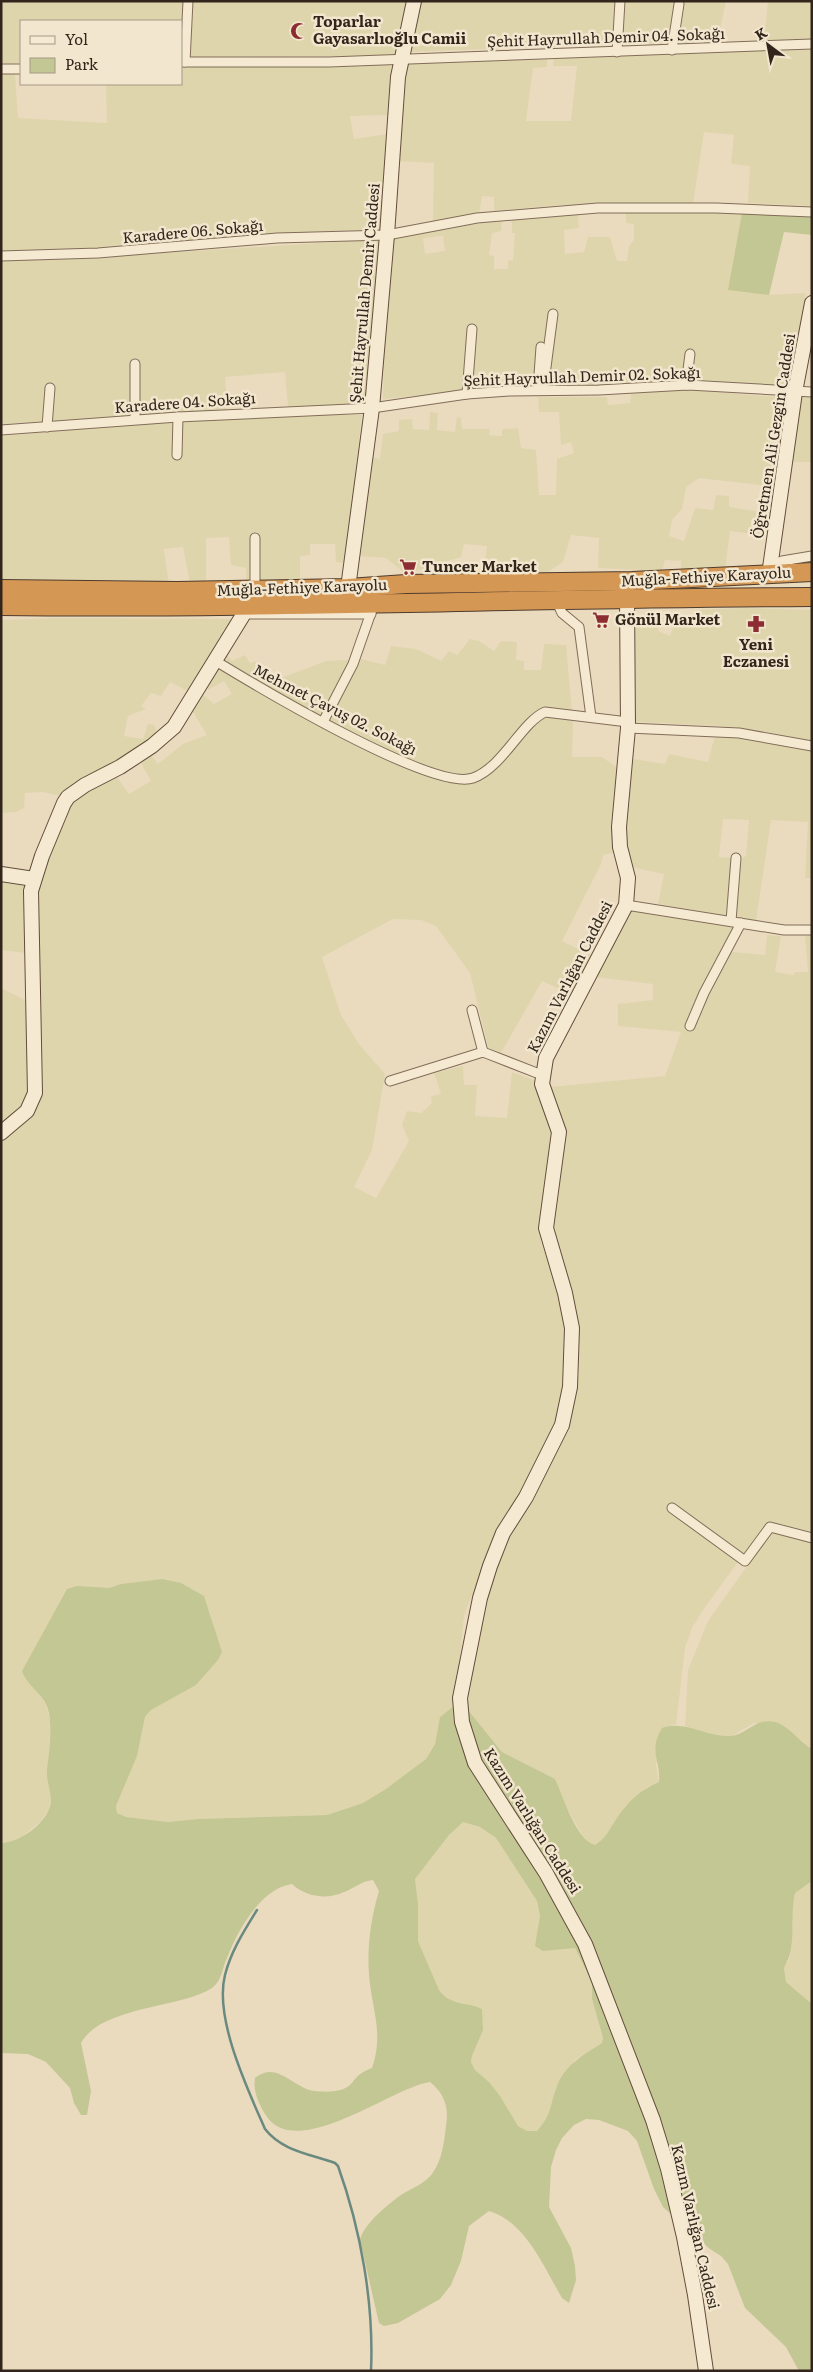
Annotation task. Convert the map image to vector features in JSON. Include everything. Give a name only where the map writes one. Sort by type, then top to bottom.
[{"type":"highway","name":"Muğla-Fethiye Karayolu","points":[[1,589],[255,590],[348,588],[406,584],[632,581],[769,570],[812,572]]},
{"type":"highway","name":"Muğla-Fethiye Karayolu","points":[[1,606],[246,611],[372,609],[627,598],[812,597]]},
{"type":"street","points":[[183,62],[188,1]]},
{"type":"street","name":"Şehit Hayrullah Demir Caddesi","points":[[348,588],[372,408],[387,235],[395,98],[400,60],[414,1]]},
{"type":"street","points":[[617,52],[620,1]]},
{"type":"street","points":[[672,50],[678,4]]},
{"type":"street","name":"Şehit Hayrullah Demir 04. Sokağı","points":[[183,62],[400,60],[812,44]]},
{"type":"street","points":[[1,69],[20,69]]},
{"type":"street","name":"Karadere 06. Sokağı","points":[[1,256],[98,254],[277,238],[387,235],[477,218],[569,210],[645,207],[812,212]]},
{"type":"street","name":"Öğretmen Ali Gezgin Caddesi","points":[[769,570],[795,392],[812,303]]},
{"type":"street","points":[[540,389],[552,314]]},
{"type":"street","points":[[467,394],[472,329]]},
{"type":"street","points":[[540,389],[541,347]]},
{"type":"street","points":[[686,385],[690,354]]},
{"type":"street","points":[[135,364],[135,419]]},
{"type":"street","name":"Şehit Hayrullah Demir 02. Sokağı","points":[[372,408],[467,394],[540,389],[599,390],[686,385],[812,392]]},
{"type":"street","points":[[47,427],[50,388]]},
{"type":"street","name":"Karadere 04. Sokağı","points":[[1,430],[178,416],[372,408]]},
{"type":"street","points":[[177,455],[178,416]]},
{"type":"street","points":[[255,538],[255,590]]},
{"type":"street","points":[[769,570],[782,561],[812,556]]},
{"type":"street","name":"Kazım Varlığan Caddesi","points":[[627,598],[628,725],[619,827],[620,847],[628,878],[626,905],[546,1058],[542,1075],[545,1094],[559,1132],[546,1228],[565,1293],[572,1328],[570,1387],[562,1425],[526,1497],[503,1533],[490,1566],[480,1598],[460,1698],[460,1709],[475,1763],[546,1873],[585,1944],[653,2120],[668,2169],[685,2244],[706,2371]]},
{"type":"street","points":[[556,600],[562,613],[579,627],[591,717],[628,725],[739,733],[812,746]]},
{"type":"street","points":[[323,722],[353,664],[372,609]]},
{"type":"street","points":[[1,1133],[26,1111],[35,1093],[29,903],[34,879],[55,822],[68,797],[85,785],[134,759],[174,728],[214,660],[246,611]]},
{"type":"street","name":"Mehmet Çavuş 02. Sokağı","points":[[214,660],[323,722],[387,755],[421,769],[463,779],[472,779],[501,757],[540,714],[553,712],[591,717]]},
{"type":"street","points":[[731,921],[736,858]]},
{"type":"street","points":[[1,874],[34,879]]},
{"type":"street","points":[[626,905],[784,930],[812,930]]},
{"type":"street","points":[[690,1026],[704,993],[741,923]]},
{"type":"street","points":[[472,1010],[483,1052]]},
{"type":"street","points":[[390,1081],[483,1052],[542,1075]]},
{"type":"street","points":[[672,1508],[745,1561],[770,1527],[812,1538]]},
{"type":"shaded area","points":[[1,1],[408,1],[395,56],[182,57],[182,20],[20,20],[20,63],[1,63]]},
{"type":"shaded area","points":[[419,1],[726,1],[717,43],[613,44],[408,52]]},
{"type":"shaded area","points":[[768,1],[812,1],[812,39],[764,41]]},
{"type":"shaded area","points":[[812,49],[812,206],[748,203],[750,166],[731,164],[734,135],[704,132],[693,204],[561,205],[494,211],[494,197],[482,196],[479,215],[433,221],[434,163],[396,161],[405,64],[547,57],[547,67],[533,68],[526,121],[571,121],[577,66],[553,66],[554,56],[658,55]]},
{"type":"shaded area","points":[[391,65],[389,115],[350,116],[354,139],[387,134],[382,229],[310,232],[92,249],[1,251],[1,74],[15,74],[18,118],[107,123],[106,85],[182,85],[182,67]]},
{"type":"shaded area","points":[[626,212],[742,213],[729,290],[769,295],[806,293],[794,367],[784,387],[690,379],[597,385],[549,383],[383,399],[384,337],[391,237],[502,220],[501,231],[492,233],[489,255],[494,256],[494,269],[508,269],[508,261],[513,260],[515,233],[512,233],[512,220],[578,214],[579,228],[564,230],[565,254],[584,252],[588,237],[610,237],[617,261],[627,261],[629,246],[634,240],[634,224],[626,223]],"holes":[[[443,236],[445,251],[425,254],[423,238]]]},
{"type":"shaded area","points":[[382,239],[368,404],[288,407],[285,372],[225,377],[227,410],[1,424],[1,261],[67,259]]},
{"type":"shaded area","points":[[678,389],[790,398],[776,487],[699,478],[686,487],[682,509],[672,520],[669,536],[684,541],[695,508],[713,510],[716,495],[729,496],[729,507],[768,513],[768,536],[730,531],[725,570],[681,572],[681,561],[665,560],[662,571],[598,568],[599,538],[571,535],[563,562],[545,574],[494,575],[484,567],[487,546],[464,544],[461,557],[406,574],[386,558],[359,556],[369,457],[380,459],[383,434],[399,431],[399,420],[412,419],[413,429],[429,430],[430,412],[438,413],[437,430],[455,432],[457,417],[461,418],[462,429],[490,429],[489,435],[502,436],[502,429],[518,428],[521,448],[536,450],[539,495],[556,495],[557,459],[574,453],[571,442],[561,445],[559,412],[539,412],[538,397],[607,397],[608,405],[630,403],[631,394]]},
{"type":"shaded area","points":[[798,395],[812,395],[812,462],[793,462]]},
{"type":"shaded area","points":[[362,415],[345,563],[336,562],[335,544],[310,544],[310,555],[300,556],[300,581],[246,582],[246,568],[231,565],[229,537],[206,538],[206,584],[190,583],[183,547],[164,549],[169,585],[1,580],[1,436],[193,420]]},
{"type":"shaded area","points":[[745,608],[812,610],[812,741],[762,731],[720,726],[635,722],[632,619],[660,620],[658,631],[670,636],[674,625],[695,625],[695,610]]},
{"type":"shaded area","points":[[57,618],[234,619],[190,692],[170,682],[161,696],[151,693],[141,706],[146,709],[128,716],[124,736],[143,739],[148,724],[154,725],[158,736],[121,760],[74,785],[60,796],[43,792],[25,793],[24,808],[16,812],[1,813],[1,620]]},
{"type":"shaded area","points":[[470,639],[479,641],[494,651],[501,641],[517,642],[516,660],[524,661],[524,670],[541,670],[544,644],[566,645],[573,723],[572,757],[602,757],[619,769],[616,852],[603,855],[601,864],[562,941],[592,956],[573,995],[542,981],[501,1053],[488,1047],[470,973],[436,926],[421,920],[393,919],[322,957],[341,1015],[359,1044],[385,1074],[372,1150],[354,1187],[376,1198],[409,1141],[402,1125],[407,1111],[421,1113],[432,1103],[431,1096],[441,1094],[434,1073],[463,1066],[464,1085],[477,1085],[475,1116],[507,1118],[512,1072],[536,1081],[550,1121],[552,1139],[540,1226],[541,1242],[561,1299],[566,1336],[565,1381],[559,1411],[545,1446],[522,1496],[494,1537],[464,1616],[455,1705],[440,1717],[435,1744],[426,1759],[386,1790],[363,1803],[327,1815],[198,1819],[168,1822],[126,1817],[117,1813],[116,1806],[137,1756],[145,1717],[151,1710],[196,1685],[218,1660],[213,1625],[209,1610],[162,1579],[121,1584],[109,1588],[93,1588],[31,1685],[38,1691],[47,1707],[51,1726],[48,1761],[51,1800],[49,1809],[41,1821],[23,1836],[7,1843],[1,1843],[1,988],[27,1001],[26,953],[1,950],[1,878],[37,883],[70,802],[88,789],[117,777],[129,794],[151,781],[140,761],[150,754],[158,764],[183,744],[207,735],[192,710],[202,694],[214,704],[232,694],[224,681],[208,690],[206,682],[225,653],[232,661],[245,655],[250,663],[256,661],[268,683],[326,661],[362,659],[385,665],[391,646],[416,649],[441,661],[449,651],[457,655]]},
{"type":"shaded area","points":[[715,735],[812,750],[812,878],[805,878],[808,822],[771,820],[756,921],[736,917],[742,858],[746,856],[749,820],[723,819],[719,857],[734,858],[728,916],[658,904],[664,874],[631,867],[626,850],[625,835],[633,759],[665,764],[669,754],[708,762]]},
{"type":"shaded area","points":[[628,910],[735,926],[723,951],[765,955],[767,935],[781,936],[775,972],[794,975],[795,972],[808,972],[805,936],[812,935],[812,1749],[789,1730],[754,1723],[732,1736],[716,1736],[685,1726],[688,1670],[708,1621],[750,1562],[743,1555],[692,1628],[685,1648],[676,1725],[672,1724],[656,1764],[659,1782],[646,1788],[625,1806],[602,1841],[595,1845],[590,1844],[581,1833],[562,1799],[555,1779],[502,1752],[468,1710],[469,1685],[490,1584],[505,1542],[570,1415],[579,1375],[579,1336],[576,1309],[552,1222],[557,1193],[550,1087],[665,1076],[681,1032],[618,1026],[618,1004],[653,1000],[653,984],[596,977]]},
{"type":"shaded area","points":[[463,1822],[480,1827],[496,1838],[537,1901],[540,1915],[538,1934],[567,1948],[575,1948],[592,1982],[592,1999],[603,2038],[602,2043],[575,2060],[556,2088],[548,2118],[537,2131],[527,2131],[518,2126],[489,2082],[475,2070],[471,2062],[483,2024],[481,2018],[466,2004],[453,2002],[439,1990],[418,1941],[418,1904],[415,1879],[456,1826]]},
{"type":"shaded area","points":[[812,1881],[812,2004],[786,1982],[784,1968],[789,1960],[793,1924],[791,1908],[795,1893]]},
{"type":"green space","points":[[742,213],[812,215],[812,235],[784,232],[769,295],[728,290]]},
{"type":"green space","points":[[162,1579],[181,1583],[204,1596],[222,1652],[218,1660],[196,1685],[151,1710],[145,1717],[137,1756],[116,1806],[117,1813],[126,1817],[168,1822],[198,1819],[327,1815],[363,1803],[386,1789],[426,1759],[435,1744],[440,1717],[455,1705],[468,1710],[502,1752],[555,1779],[576,1826],[588,1841],[595,1845],[604,1837],[619,1814],[629,1803],[640,1793],[659,1782],[655,1750],[662,1728],[679,1726],[720,1736],[729,1736],[741,1733],[756,1724],[768,1721],[785,1726],[812,1749],[812,1881],[795,1893],[791,1950],[784,1968],[786,1982],[812,2004],[812,2371],[799,2371],[786,2347],[745,2308],[728,2264],[721,2256],[710,2249],[663,2207],[654,2189],[637,2141],[628,2131],[599,2120],[586,2119],[574,2125],[562,2138],[551,2167],[549,2207],[571,2248],[575,2266],[576,2280],[569,2303],[562,2298],[540,2259],[523,2235],[502,2216],[489,2211],[469,2226],[461,2261],[451,2285],[440,2299],[398,2323],[384,2326],[379,2323],[360,2240],[366,2228],[377,2215],[401,2195],[425,2181],[435,2169],[442,2151],[447,2119],[445,2102],[442,2096],[430,2082],[413,2087],[344,2119],[320,2127],[298,2131],[279,2127],[265,2114],[260,2105],[255,2087],[255,2078],[263,2073],[271,2072],[278,2073],[306,2089],[324,2092],[334,2091],[348,2087],[360,2074],[372,2068],[377,2046],[377,2036],[370,1984],[369,1949],[371,1925],[379,1891],[373,1880],[331,1896],[310,1894],[292,1884],[280,1887],[260,1902],[252,1912],[237,1935],[220,1978],[212,1988],[199,1995],[123,2015],[91,2031],[81,2043],[91,2091],[87,2115],[81,2115],[74,2103],[70,2088],[46,2062],[28,2054],[1,2053],[1,1843],[17,1839],[33,1830],[45,1816],[51,1801],[47,1774],[50,1747],[48,1709],[43,1698],[27,1681],[22,1671],[67,1589],[77,1586],[109,1588],[121,1584]],"holes":[[[463,1822],[480,1827],[496,1838],[537,1901],[540,1916],[535,1946],[543,1951],[575,1948],[592,1982],[592,1999],[603,2038],[602,2043],[574,2062],[563,2074],[548,2115],[537,2131],[527,2131],[518,2126],[500,2096],[489,2082],[475,2070],[471,2062],[483,2030],[482,2009],[449,1999],[439,1990],[418,1941],[418,1904],[415,1879],[449,1835]]]},
{"type":"waterway","points":[[257,1910],[234,1949],[225,1975],[223,1992],[228,2032],[242,2074],[265,2129],[288,2147],[335,2163],[338,2166],[353,2216],[364,2267],[370,2320],[371,2371]]},
{"type":"place","name":"Toparlar Gayasarlıoğlu Camii","points":[[299,31]]},
{"type":"place","name":"Tuncer Market","points":[[408,567]]},
{"type":"place","name":"Gönül Market","points":[[601,620]]},
{"type":"place","name":"Yeni Eczanesi","points":[[756,624]]}]
